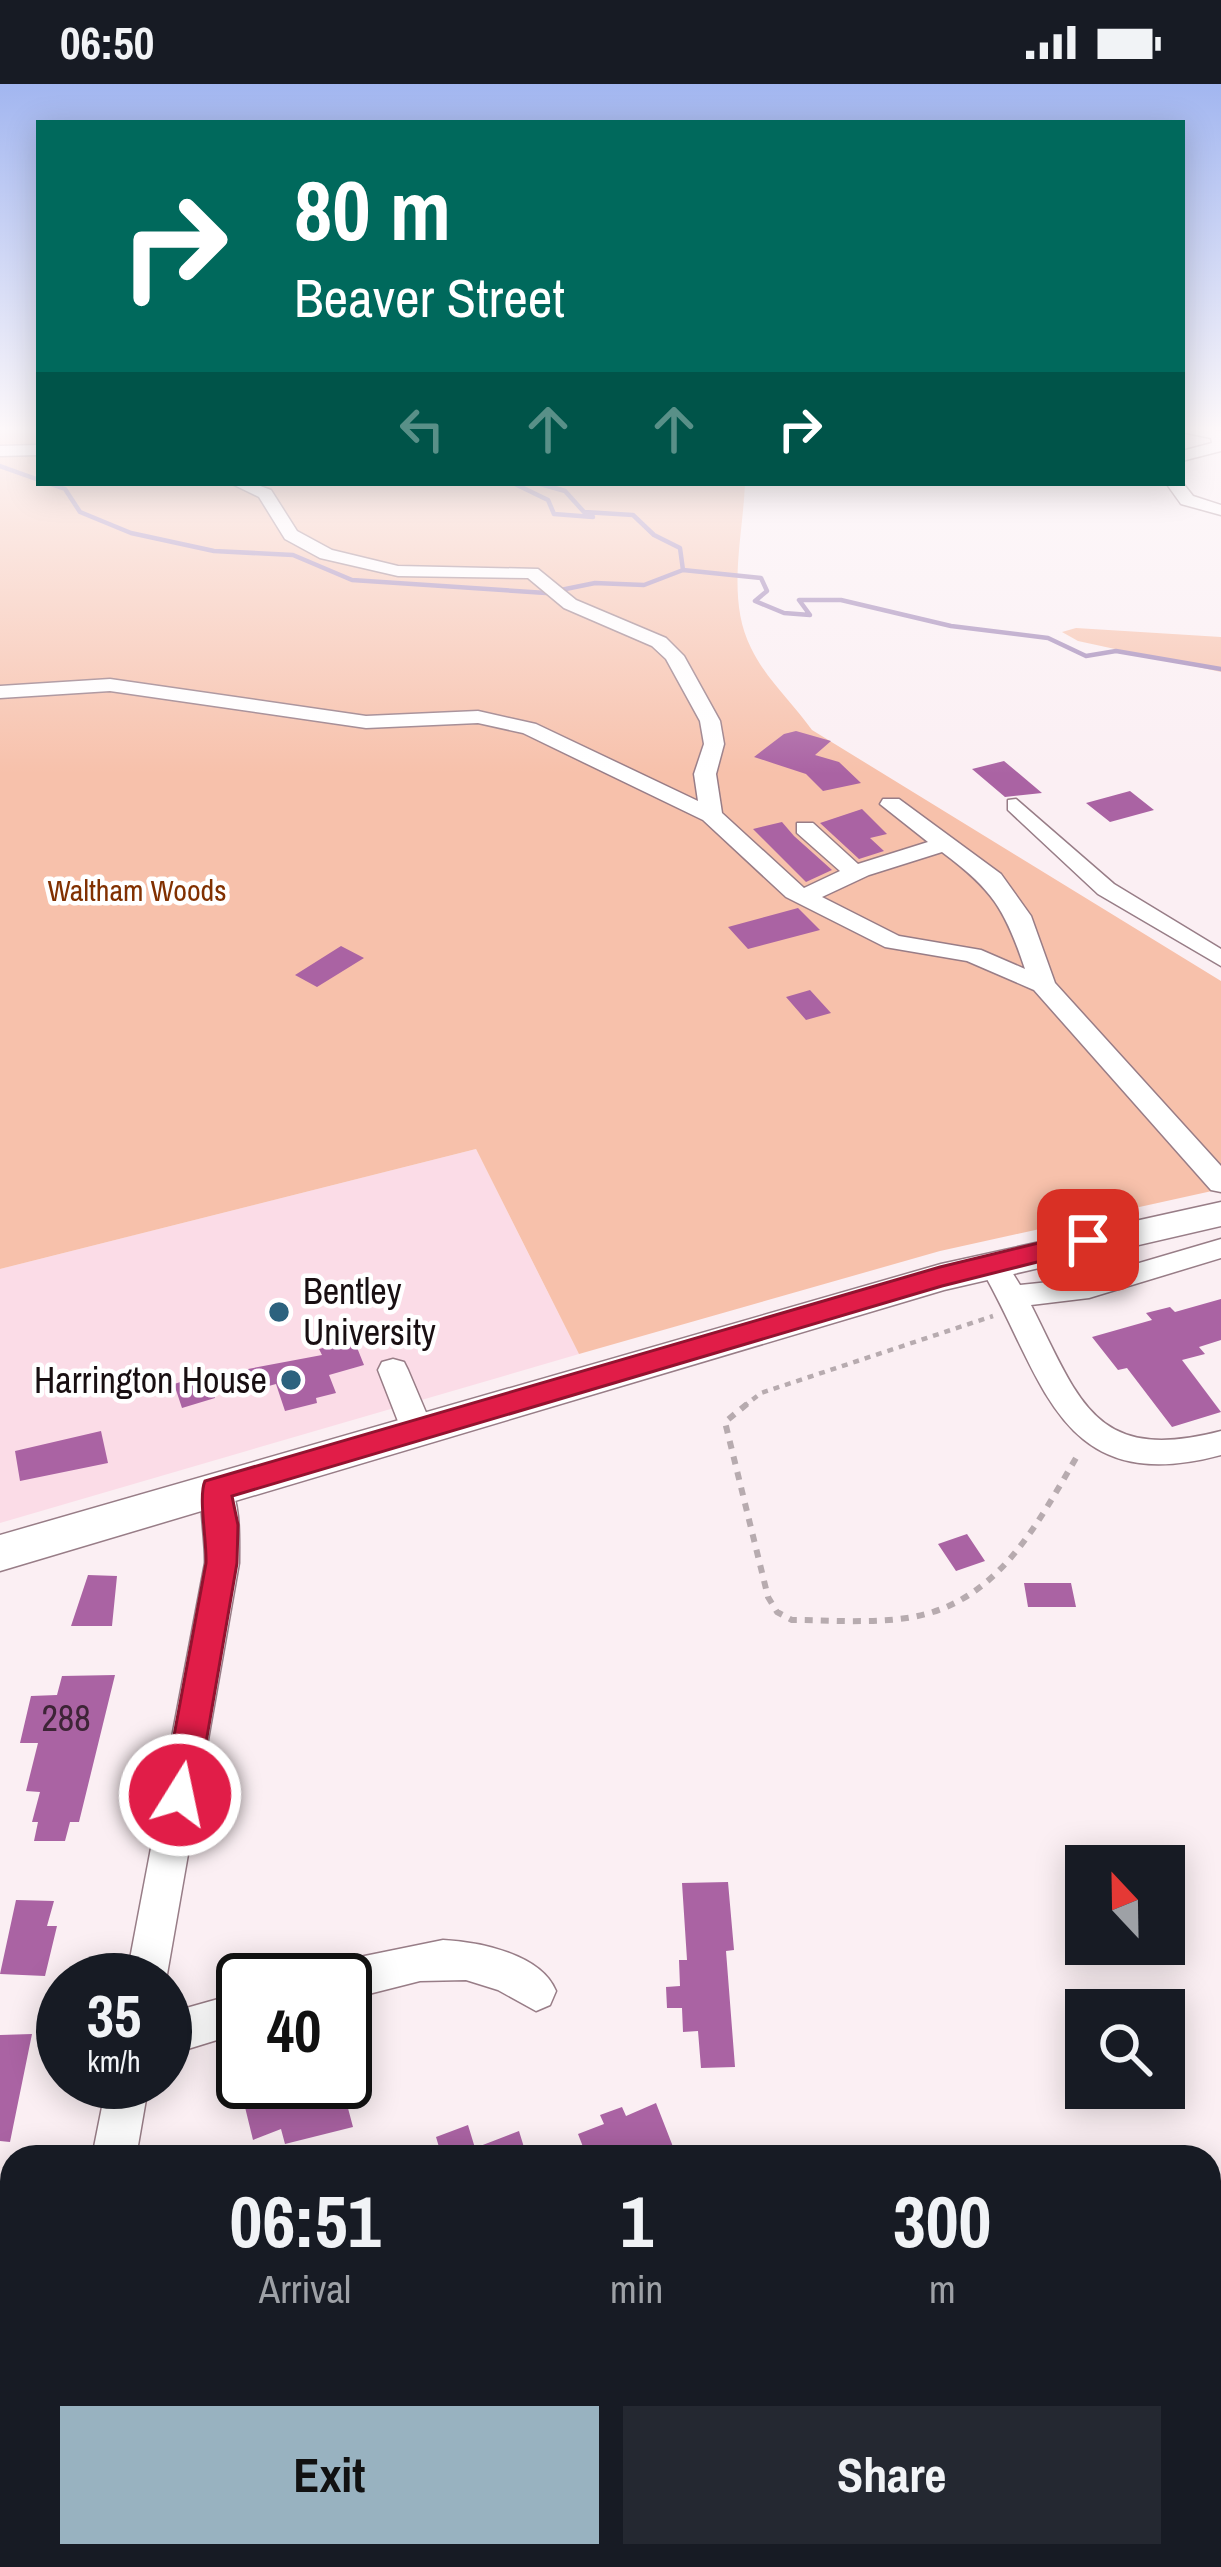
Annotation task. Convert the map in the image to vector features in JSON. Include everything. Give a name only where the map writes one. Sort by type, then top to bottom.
[{"type":"main road","points":[[0,1553],[417,1429],[1009,1289],[1215,1233]]},
{"type":"street","points":[[307,543],[342,560],[398,572],[516,569],[532,573],[556,592],[635,629],[674,656],[710,721],[714,744],[705,774],[711,815]]},
{"type":"street","points":[[0,692],[110,685],[366,722],[500,719],[529,728],[711,815],[765,869],[804,897],[893,942],[974,955],[1043,985],[1221,1184]]},
{"type":"street","points":[[891,804],[993,879],[1030,940],[1043,985]]},
{"type":"street","points":[[1016,805],[1106,889],[1221,959]]},
{"type":"street","points":[[805,828],[855,873]]},
{"type":"street","points":[[804,897],[855,873],[943,844]]},
{"type":"street","points":[[1009,1289],[1046,1364],[1092,1432],[1113,1446],[1192,1452],[1221,1443]]},
{"type":"street","points":[[392,1370],[417,1429]]},
{"type":"street","points":[[151,1953],[222,1563],[223,1525],[216,1489]]},
{"type":"street","points":[[372,1974],[445,1958],[496,1966],[536,1990]]},
{"type":"street","points":[[116,2145],[123,2109]]},
{"type":"path","points":[[1009,1289],[761,1393],[725,1423],[768,1597],[777,1612],[792,1621],[915,1617],[981,1591],[1025,1544],[1092,1432]]},
{"type":"shaded area","name":"Bentley University","points":[[476,1149],[579,1354],[0,1523],[0,1269]]},
{"type":"green space","name":"Waltham Woods","points":[[0,543],[740,543],[743,629],[764,670],[812,730],[1221,981],[1221,1189],[940,1251],[579,1354],[476,1149],[0,1269]]},
{"type":"green space","points":[[1076,628],[1221,637],[1221,672],[1078,641],[1062,632]]},
{"type":"building","points":[[796,731],[831,741],[815,755],[839,762],[861,783],[823,791],[806,774],[754,757],[784,734]]},
{"type":"building","points":[[1004,761],[1042,793],[1005,797],[972,769]]},
{"type":"building","points":[[1130,791],[1154,810],[1110,822],[1086,803]]},
{"type":"building","points":[[862,809],[887,834],[870,838],[884,851],[859,859],[820,823]]},
{"type":"building","points":[[782,822],[832,870],[806,882],[753,829]]},
{"type":"building","points":[[798,908],[820,930],[748,949],[728,927]]},
{"type":"building","points":[[341,946],[364,958],[317,987],[295,975]]},
{"type":"building","points":[[810,990],[831,1013],[806,1020],[786,997]]},
{"type":"building","points":[[1221,1299],[1221,1340],[1199,1347],[1205,1354],[1182,1360],[1221,1412],[1172,1427],[1127,1368],[1118,1370],[1092,1337],[1152,1320],[1146,1313],[1170,1307],[1175,1312]]},
{"type":"building","name":"Harrington House","points":[[354,1340],[364,1365],[329,1375],[336,1393],[316,1398],[317,1403],[285,1411],[276,1384],[254,1390],[248,1369],[322,1355],[319,1349]]},
{"type":"building","points":[[207,1374],[215,1398],[182,1408],[174,1384]]},
{"type":"building","points":[[101,1431],[108,1463],[20,1481],[15,1451]]},
{"type":"building","points":[[967,1534],[985,1561],[956,1571],[938,1544]]},
{"type":"building","points":[[88,1575],[117,1576],[112,1626],[71,1626]]},
{"type":"building","points":[[1024,1583],[1071,1583],[1076,1607],[1028,1607]]},
{"type":"building","points":[[115,1675],[79,1822],[70,1822],[65,1841],[34,1841],[38,1822],[32,1822],[40,1792],[26,1791],[38,1743],[20,1743],[31,1696],[57,1695],[62,1676]]},
{"type":"building","points":[[728,1882],[734,1950],[726,1951],[735,2067],[701,2068],[698,2031],[683,2032],[682,2008],[667,2008],[666,1987],[680,1986],[679,1960],[687,1960],[682,1883]]},
{"type":"building","points":[[16,1900],[54,1901],[47,1926],[57,1926],[51,1953],[36,1953],[36,1976],[0,1974]]},
{"type":"building","points":[[32,2034],[10,2142],[0,2141],[0,2035]]},
{"type":"building","points":[[656,2103],[672,2145],[582,2145],[578,2134],[604,2124],[600,2115],[622,2107],[626,2116]]},
{"type":"building","points":[[245,2109],[348,2109],[353,2127],[285,2144],[281,2129],[253,2140]]},
{"type":"building","points":[[468,2125],[474,2145],[438,2145],[436,2137]]},
{"type":"building","points":[[519,2131],[523,2145],[483,2145]]},
{"type":"waterway","points":[[177,543],[214,551],[293,555],[352,580],[546,593],[595,583],[644,585],[683,570]]},
{"type":"waterway","points":[[670,543],[680,548],[683,570]]},
{"type":"waterway","points":[[683,570],[761,578],[767,591],[755,601],[784,613],[810,615],[799,600],[841,600],[951,626],[1048,638],[1086,656],[1116,651],[1221,669]]},
{"type":"place","name":"Bentley University","points":[[279,1312]]},
{"type":"place","name":"Harrington House","points":[[291,1380]]},
{"type":"route","points":[[180,1795],[222,1563],[223,1525],[216,1489],[940,1277],[1088,1240]]}]
